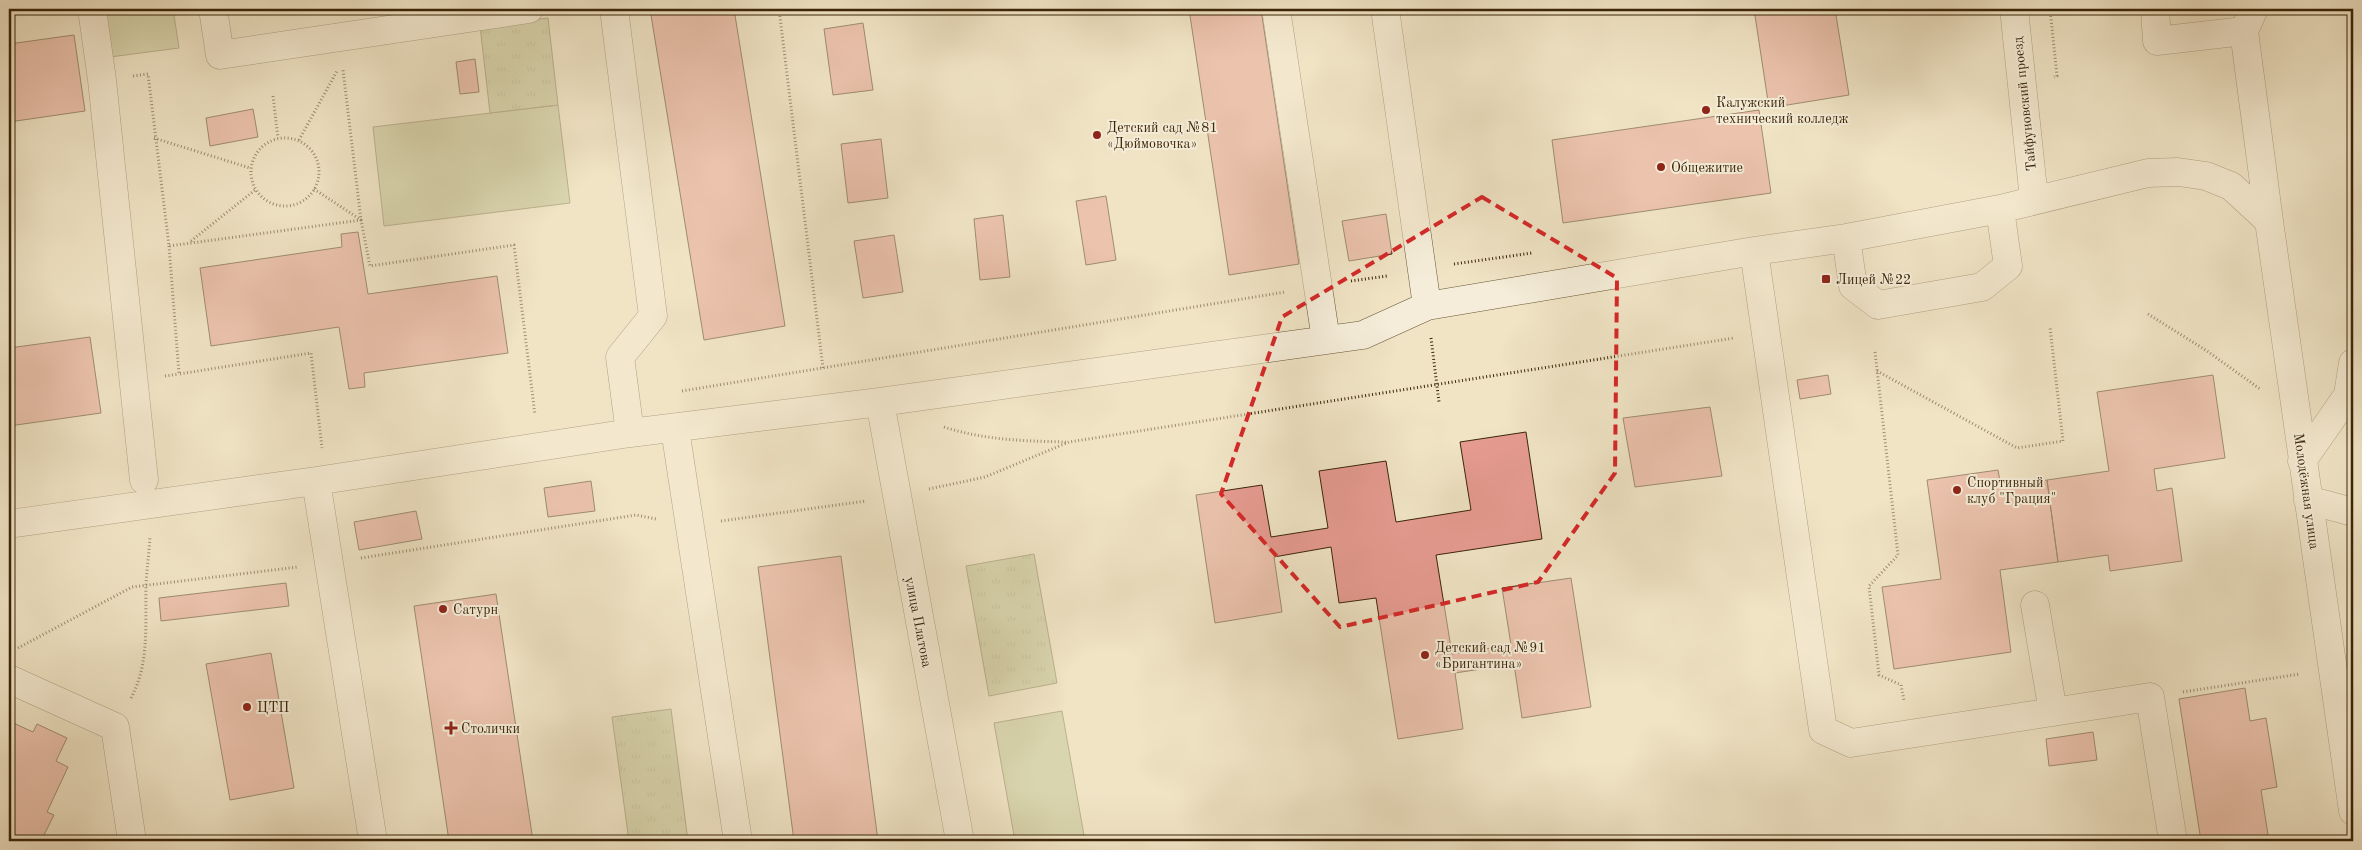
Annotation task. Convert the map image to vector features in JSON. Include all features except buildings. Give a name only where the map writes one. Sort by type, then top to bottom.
[{"type":"street","points":[[92,9],[102,80],[148,492]]},
{"type":"street","points":[[213,9],[220,55],[528,9]]},
{"type":"street","points":[[614,9],[653,316],[620,357],[630,434]]},
{"type":"street","points":[[1276,9],[1326,340]]},
{"type":"street","points":[[1385,9],[1427,306]]},
{"type":"street","name":"Тайфуновский проезд","points":[[2014,9],[2034,199]]},
{"type":"street","points":[[2155,9],[2157,42],[2249,20]]},
{"type":"street","name":"Молодёжная улица","points":[[2249,20],[2269,221],[2353,811]]},
{"type":"street","points":[[9,524],[148,492],[316,481],[630,434],[880,402],[1363,335],[1427,306],[1754,251],[1846,238],[2000,209],[2148,172],[2178,172],[2206,176],[2231,186],[2269,221]]},
{"type":"street","points":[[1846,238],[1853,286],[1878,305],[1982,287],[2008,266],[2000,209]]},
{"type":"street","points":[[1754,251],[1823,730],[1851,743],[2150,697],[2173,841]]},
{"type":"street","points":[[2302,461],[2348,395],[2353,363]]},
{"type":"street","name":"улица Платова","points":[[880,402],[960,841]]},
{"type":"street","points":[[675,429],[738,841]]},
{"type":"street","points":[[316,481],[373,841]]},
{"type":"street","points":[[2308,500],[2353,512]]},
{"type":"street","points":[[2035,605],[2053,712]]},
{"type":"street","points":[[9,678],[115,728],[132,841]]},
{"type":"path","points":[[779,9],[823,368]]},
{"type":"path","points":[[2021,82],[2057,76],[2050,9]]},
{"type":"path","points":[[299,140],[342,62],[362,220],[370,266],[514,245],[535,415]]},
{"type":"path","points":[[148,74],[154,138],[169,246],[179,374],[311,353],[322,450]]},
{"type":"path","points":[[273,96],[278,138]]},
{"type":"path","points":[[154,138],[250,168]]},
{"type":"path","points":[[278,138],[299,140],[315,155],[318,178],[314,189],[307,198],[297,204],[285,206],[274,204],[263,198],[255,190],[250,168],[253,158],[259,148],[278,138]]},
{"type":"path","points":[[314,189],[362,220]]},
{"type":"path","points":[[190,242],[255,190]]},
{"type":"path","points":[[169,246],[362,220]]},
{"type":"path","points":[[1451,264],[1540,252]]},
{"type":"path","points":[[1344,282],[1387,276]]},
{"type":"path","points":[[676,392],[1293,291]]},
{"type":"path","points":[[1427,306],[1439,402]]},
{"type":"path","points":[[2148,314],[2207,351],[2266,394]]},
{"type":"path","points":[[1877,371],[2017,448],[2063,441],[2050,327]]},
{"type":"path","points":[[1875,352],[1898,555],[1869,586],[1879,675],[1901,685],[1910,734]]},
{"type":"path","points":[[937,424],[973,436],[1025,441],[1070,442]]},
{"type":"path","points":[[115,728],[138,684],[147,630],[148,492]]},
{"type":"path","points":[[2150,697],[2303,673]]},
{"type":"highlighted area","points":[[1482,197],[1617,278],[1615,473],[1538,582],[1340,627],[1221,494],[1282,317]]},
{"type":"green space","points":[[103,9],[173,9],[179,48],[110,57]]},
{"type":"green space","points":[[548,18],[558,105],[490,113],[480,26]]},
{"type":"green space","points":[[558,105],[570,203],[384,226],[373,127]]},
{"type":"green space","points":[[1034,554],[1057,683],[989,696],[966,566]]},
{"type":"green space","points":[[671,709],[688,841],[629,841],[612,717]]},
{"type":"green space","points":[[1062,711],[1085,841],[1015,841],[994,723]]},
{"type":"place","name":"Калужский технический колледж","points":[[1706,110]]},
{"type":"place","name":"Детский сад №81 «Дюймовочка»","points":[[1097,135]]},
{"type":"place","name":"Общежитие","points":[[1661,167]]},
{"type":"place","name":"Лицей №22","points":[[1826,279]]},
{"type":"place","name":"Спортивный клуб \"Грация\"","points":[[1957,490]]},
{"type":"place","name":"Сатурн","points":[[443,609]]},
{"type":"place","name":"Детский сад №91 «Бригантина»","points":[[1425,655]]},
{"type":"place","name":"ЦТП","points":[[247,707]]},
{"type":"place","name":"Столички","points":[[451,728]]}]
